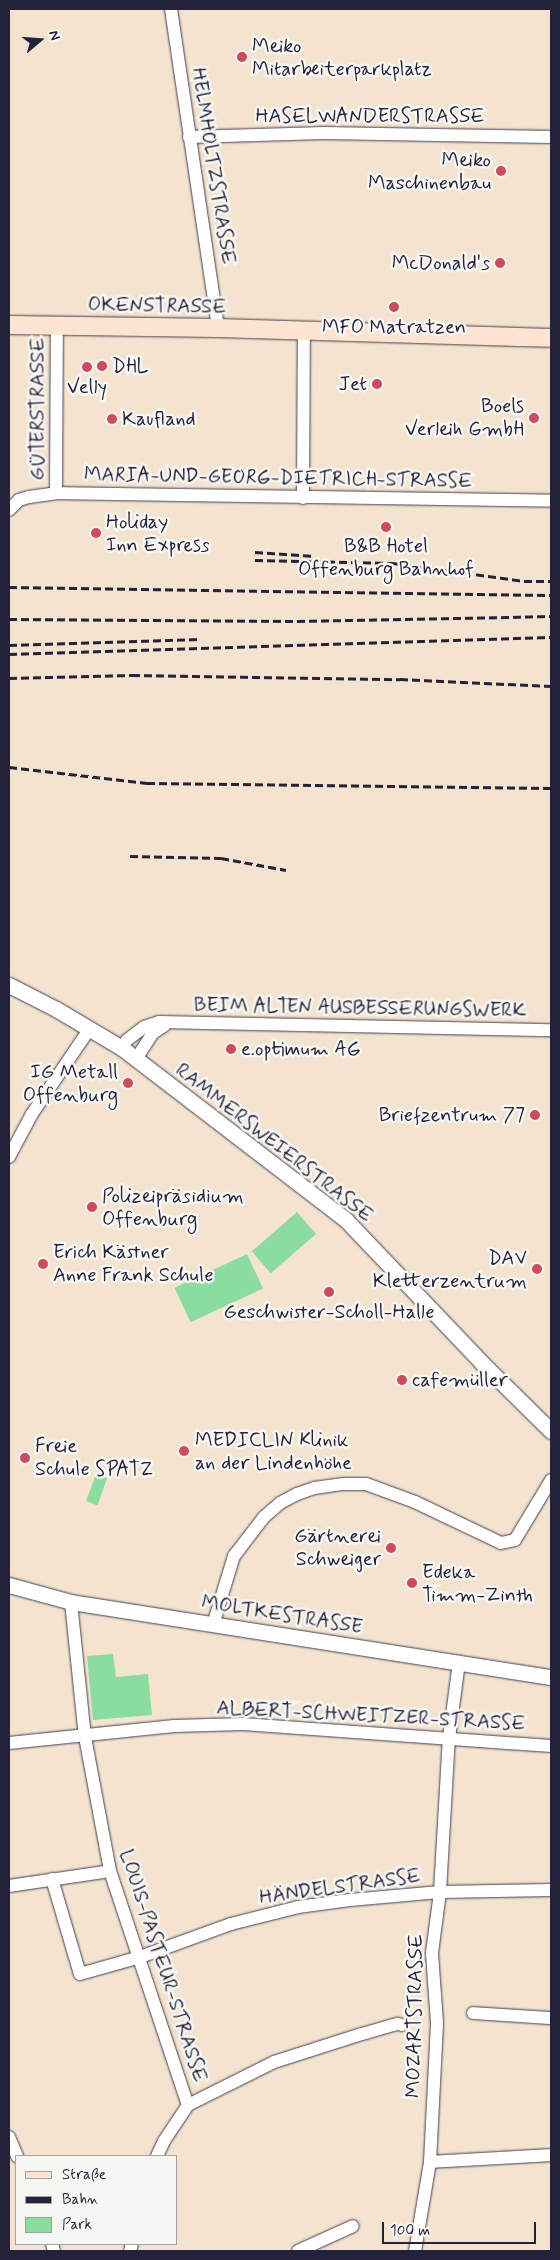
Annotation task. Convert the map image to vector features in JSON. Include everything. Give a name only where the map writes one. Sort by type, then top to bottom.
[{"type":"main road","name":"OKENSTRASSE","points":[[9,325],[304,330],[551,338]]},
{"type":"street","name":"HELMHOLTZSTRASSE","points":[[171,9],[218,328]]},
{"type":"street","name":"HASELWANDERSTRASSE","points":[[189,137],[324,133],[551,136]]},
{"type":"street","name":"GÜTERSTRASSE","points":[[56,493],[57,326]]},
{"type":"street","points":[[303,498],[304,330]]},
{"type":"street","name":"MARIA-UND-GEORG-DIETRICH-STRASSE","points":[[9,510],[19,500],[56,493],[551,501]]},
{"type":"street","name":"RAMMERSWEIERSTRASSE","points":[[9,985],[90,1028],[122,1048],[346,1220],[482,1363],[551,1431]]},
{"type":"street","name":"BEIM ALTEN AUSBESSERUNGSWERK","points":[[122,1048],[127,1040],[144,1028],[159,1022],[551,1030]]},
{"type":"street","name":"BEIM ALTEN AUSBESSERUNGSWERK","points":[[136,1059],[153,1033],[169,1023]]},
{"type":"street","points":[[9,1157],[32,1114],[90,1028]]},
{"type":"street","points":[[213,1625],[234,1556],[251,1531],[264,1517],[280,1503],[297,1494],[314,1488],[344,1484],[366,1484],[415,1502],[501,1543],[515,1540],[551,1480]]},
{"type":"street","name":"MOLTKESTRASSE","points":[[9,1585],[71,1602],[551,1677]]},
{"type":"street","name":"LOUIS-PASTEUR-STRASSE","points":[[71,1602],[85,1736],[110,1871],[188,2104]]},
{"type":"street","name":"MOZARTSTRASSE","points":[[415,2251],[430,2162],[437,2023],[432,1953],[440,1892],[449,1738],[459,1662]]},
{"type":"street","name":"ALBERT-SCHWEITZER-STRASSE","points":[[9,1743],[174,1726],[243,1724],[551,1746]]},
{"type":"street","points":[[9,1886],[110,1871]]},
{"type":"street","name":"HÄNDELSTRASSE","points":[[52,1879],[80,1974],[140,1957],[231,1924],[298,1907],[440,1892],[551,1890]]},
{"type":"street","points":[[473,2013],[551,2018]]},
{"type":"street","points":[[157,2155],[164,2141],[188,2104],[274,2062],[362,2034],[398,2024],[402,2025]]},
{"type":"street","points":[[9,2137],[18,2155]]},
{"type":"street","points":[[430,2162],[551,2155]]},
{"type":"street","points":[[298,2251],[353,2226]]},
{"type":"green space","points":[[297,1212],[316,1234],[271,1273],[252,1251]]},
{"type":"green space","points":[[247,1254],[263,1288],[191,1322],[174,1288]]},
{"type":"green space","points":[[96,1474],[107,1478],[97,1505],[86,1501]]},
{"type":"green space","points":[[113,1654],[116,1677],[148,1674],[152,1715],[93,1720],[87,1656]]},
{"type":"railway","points":[[255,552],[315,556]]},
{"type":"railway","points":[[255,560],[393,563],[524,581],[551,581]]},
{"type":"railway","points":[[9,587],[551,595]]},
{"type":"railway","points":[[9,619],[297,621],[551,616]]},
{"type":"railway","points":[[9,654],[551,637]]},
{"type":"railway","points":[[9,645],[201,639]]},
{"type":"railway","points":[[9,678],[132,675],[400,679],[551,686]]},
{"type":"railway","points":[[9,767],[147,783],[551,788]]},
{"type":"railway","points":[[130,856],[221,858],[286,870]]},
{"type":"place","name":"Meiko Mitarbeiterparkplatz","points":[[242,57]]},
{"type":"place","name":"Meiko Maschinenbau","points":[[501,171]]},
{"type":"place","name":"McDonald's","points":[[500,263]]},
{"type":"place","name":"MFO Matratzen","points":[[394,307]]},
{"type":"place","name":"DHL","points":[[102,366]]},
{"type":"place","name":"Velly","points":[[87,367]]},
{"type":"place","name":"Jet","points":[[377,384]]},
{"type":"place","name":"Boels Verleih GmbH","points":[[534,418]]},
{"type":"place","name":"Kaufland","points":[[112,419]]},
{"type":"place","name":"B&B Hotel Offenburg Bahnhof","points":[[386,527]]},
{"type":"place","name":"Holiday Inn Express","points":[[96,533]]},
{"type":"place","name":"e.optimum AG","points":[[231,1049]]},
{"type":"place","name":"IG Metall Offenburg","points":[[128,1083]]},
{"type":"place","name":"Briefzentrum 77","points":[[535,1115]]},
{"type":"place","name":"Polizeipräsidium Offenburg","points":[[92,1207]]},
{"type":"place","name":"Erich Kästner Anne Frank Schule","points":[[43,1264]]},
{"type":"place","name":"DAV Kletterzentrum","points":[[537,1269]]},
{"type":"place","name":"Geschwister-Scholl-Halle","points":[[329,1292]]},
{"type":"place","name":"cafemüller","points":[[402,1380]]},
{"type":"place","name":"MEDICLIN Klinik an der Lindenhöhe","points":[[184,1451]]},
{"type":"place","name":"Freie Schule SPATZ","points":[[25,1458]]},
{"type":"place","name":"Gärtnerei Schweiger","points":[[391,1548]]},
{"type":"place","name":"Edeka Timm-Zinth","points":[[412,1583]]}]
